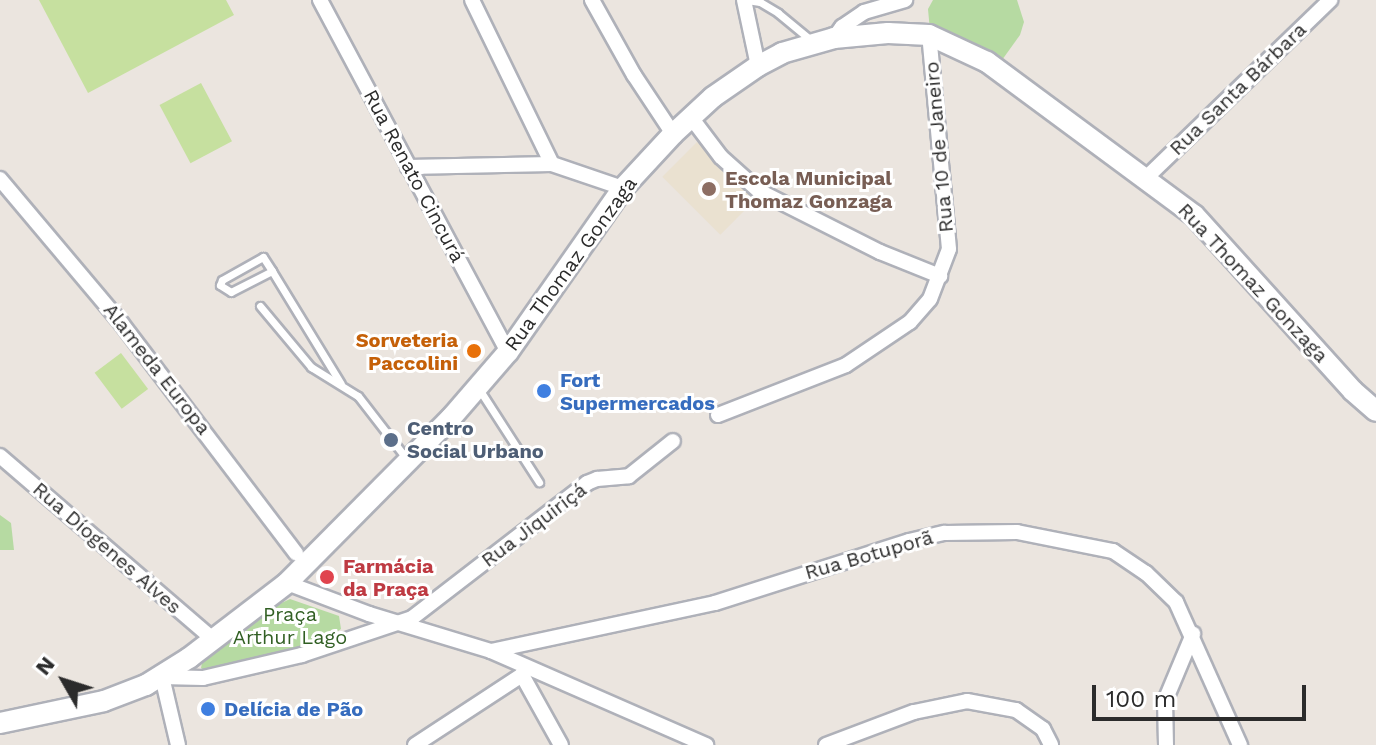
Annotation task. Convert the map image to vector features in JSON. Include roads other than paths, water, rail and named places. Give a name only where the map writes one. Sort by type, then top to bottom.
[{"type":"main road","name":"Rua Thomaz Gonzaga","points":[[0,723],[104,701],[162,677],[287,583],[301,559],[410,462],[478,387],[508,352],[623,188],[690,116],[758,66],[824,40],[888,33],[929,35],[987,62],[1147,177],[1217,239],[1337,373],[1376,411]]},
{"type":"street","name":"Rua Renato Cincurá","points":[[320,0],[508,352]]},
{"type":"street","points":[[472,0],[552,164]]},
{"type":"street","points":[[592,0],[634,75],[673,134]]},
{"type":"street","points":[[746,0],[758,66]]},
{"type":"street","points":[[824,40],[864,12],[905,0]]},
{"type":"street","name":"Rua Santa Bárbara","points":[[1147,177],[1330,0]]},
{"type":"street","name":"Rua 10 de Janeiro","points":[[718,415],[822,376],[885,341],[920,311],[940,276],[949,249],[929,35]]},
{"type":"street","points":[[690,116],[721,157],[759,191],[880,252],[940,276]]},
{"type":"street","points":[[408,167],[552,164],[623,188]]},
{"type":"street","name":"Alameda Europa","points":[[0,179],[122,324],[301,559]]},
{"type":"street","name":"Rua Jiquiriçá","points":[[399,624],[424,610],[587,483],[629,476],[673,441]]},
{"type":"street","name":"Rua Díogenes Alves","points":[[0,456],[214,640]]},
{"type":"street","name":"Rua Botuporã","points":[[491,651],[715,603],[909,541],[945,533],[989,531],[1071,541],[1113,551],[1146,573],[1176,602],[1193,634],[1240,745]]},
{"type":"street","points":[[287,583],[399,624],[491,651],[523,672],[706,745]]},
{"type":"street","points":[[178,745],[162,677],[203,678],[302,655],[399,624]]},
{"type":"street","points":[[1166,745],[1165,701],[1193,634]]},
{"type":"street","points":[[415,745],[523,672]]},
{"type":"street","points":[[523,672],[561,745]]},
{"type":"street","points":[[826,745],[914,712],[967,701],[1016,710],[1043,729],[1051,745]]},
{"type":"lane","points":[[746,0],[760,2],[824,40]]},
{"type":"lane","points":[[272,271],[231,292],[220,285],[222,280],[263,257],[272,271],[341,384]]},
{"type":"lane","points":[[260,306],[311,367],[358,396],[410,462]]},
{"type":"lane","points":[[478,387],[539,482]]},
{"type":"place","name":"Escola Municipal Thomaz Gonzaga","points":[[709,189]]},
{"type":"place","name":"Sorveteria Paccolini","points":[[474,351]]},
{"type":"place","name":"Fort Supermercados","points":[[544,391]]},
{"type":"place","name":"Centro Social Urbano","points":[[391,440]]},
{"type":"place","name":"Farmácia da Praça","points":[[327,577]]},
{"type":"place","name":"Delícia de Pão","points":[[208,709]]},
{"type":"park label","name":"Praça Arthur Lago","points":[[290,626]]}]
